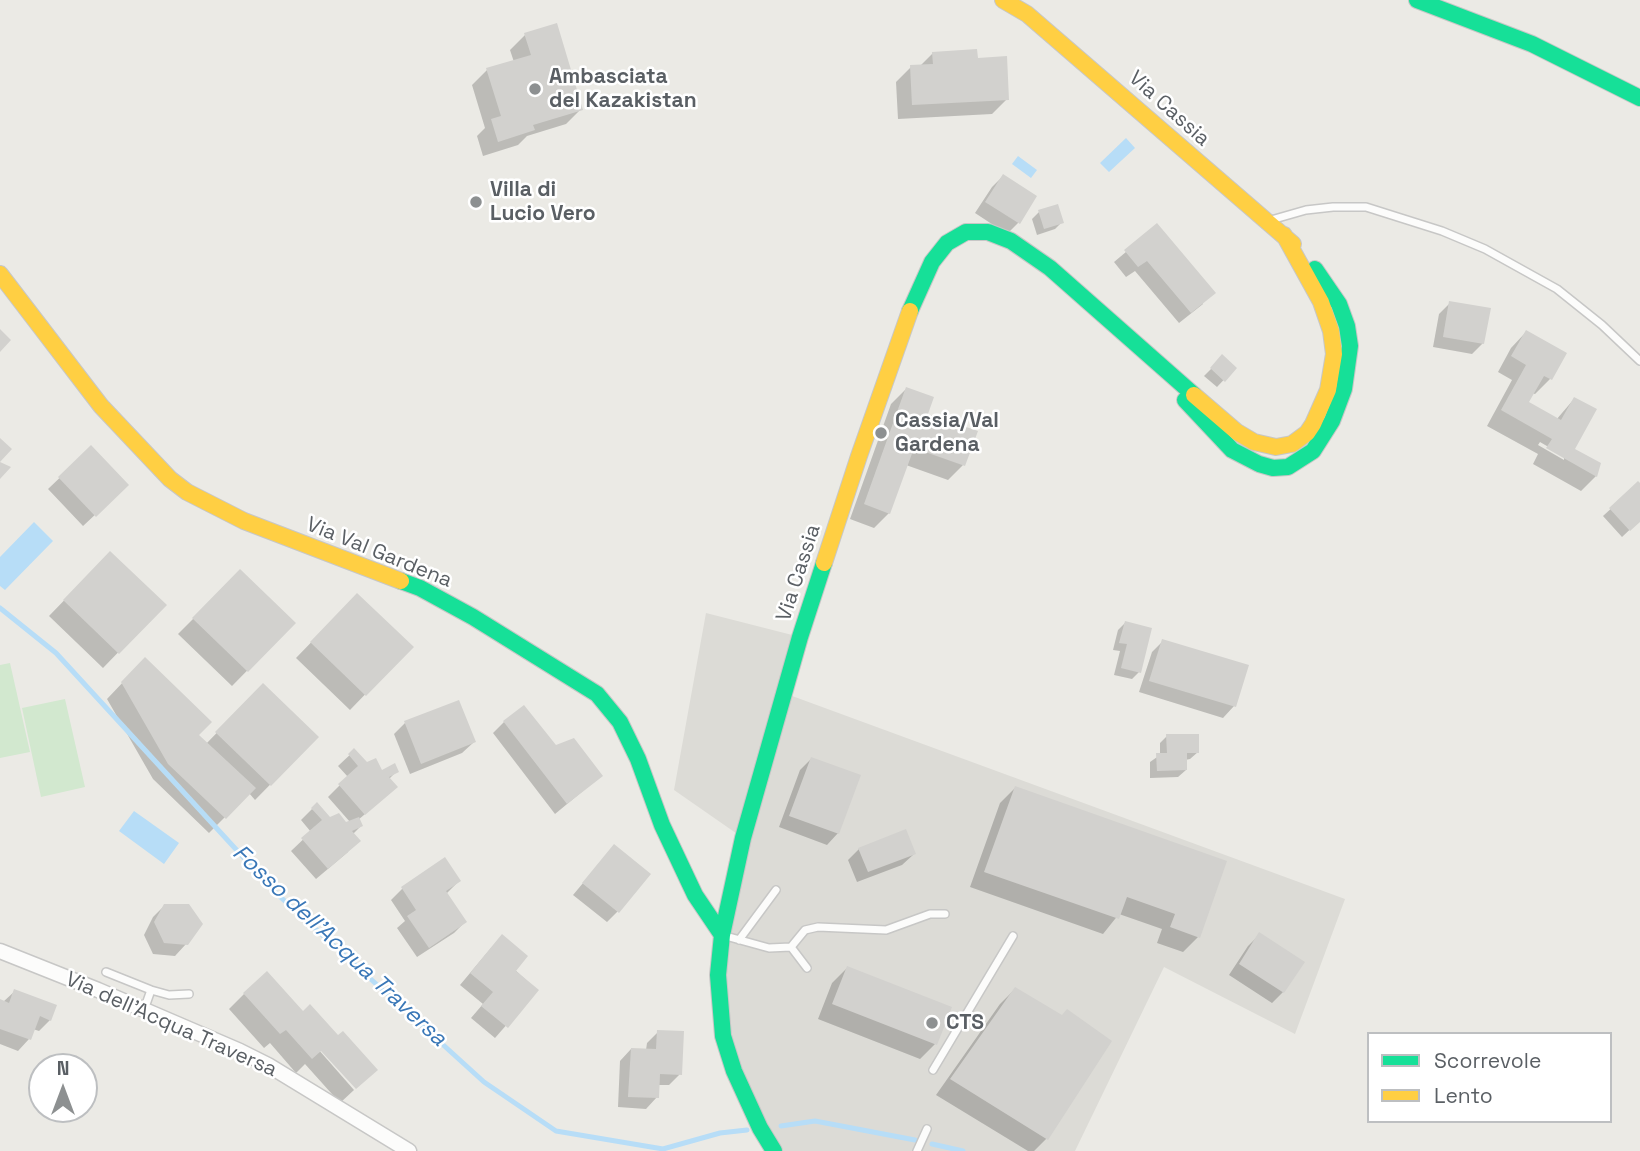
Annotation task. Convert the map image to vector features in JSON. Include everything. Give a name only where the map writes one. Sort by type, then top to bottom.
[{"type":"street","name":"Via Cassia","points":[[774,1151],[760,1128],[734,1071],[723,1036],[718,975],[722,935],[743,838],[800,637],[859,456],[911,310],[936,255],[953,238],[965,232],[980,230],[1011,241],[1050,268],[1138,347],[1219,439],[1238,455],[1259,464],[1280,468],[1295,465],[1306,457],[1332,421],[1344,389],[1349,337],[1344,316],[1320,274],[1284,235],[1028,7],[1003,0]]},
{"type":"street","points":[[1418,0],[1522,39],[1640,98]]},
{"type":"street","name":"Via Val Gardena","points":[[0,274],[101,406],[170,479],[187,492],[244,521],[420,588],[473,617],[597,694],[620,722],[638,759],[662,825],[695,895],[722,935]]},
{"type":"street","name":"Via dell'Acqua Traversa","points":[[0,951],[268,1065],[409,1151]]},
{"type":"lane","points":[[1267,221],[1333,207],[1366,207],[1442,231],[1485,249],[1557,289],[1602,325],[1640,361]]},
{"type":"lane","points":[[739,940],[776,890]]},
{"type":"lane","points":[[722,935],[769,948],[791,947],[805,930],[818,927],[886,929],[930,914],[945,914]]},
{"type":"lane","points":[[933,1070],[1013,936]]},
{"type":"lane","points":[[791,947],[807,968]]},
{"type":"lane","points":[[106,972],[169,995],[189,994]]},
{"type":"lane","points":[[144,1010],[151,990]]},
{"type":"lane","points":[[917,1151],[927,1129]]},
{"type":"shaded area","points":[[706,613],[800,637],[784,693],[1345,899],[1295,1034],[1164,967],[1075,1151],[774,1151],[721,1019],[743,838],[674,790]]},
{"type":"green space","points":[[10,663],[30,752],[0,758],[0,665]]},
{"type":"green space","points":[[65,699],[85,787],[41,797],[22,708]]},
{"type":"water","points":[[1126,138],[1135,148],[1109,172],[1100,163]]},
{"type":"water","points":[[1018,156],[1037,170],[1031,178],[1012,164]]},
{"type":"water","points":[[34,522],[53,541],[5,590],[0,586],[0,557]]},
{"type":"water","points":[[134,811],[179,843],[164,864],[119,831]]},
{"type":"building","name":"Ambasciata del Kazakistan","points":[[557,23],[583,110],[533,125],[535,130],[498,142],[491,119],[501,116],[486,68],[531,55],[524,33]]},
{"type":"building","points":[[977,49],[978,58],[1007,56],[1009,100],[912,105],[910,65],[933,64],[932,52]]},
{"type":"building","points":[[1003,174],[1037,196],[1020,224],[985,202]]},
{"type":"building","points":[[1058,204],[1064,223],[1044,229],[1038,210]]},
{"type":"building","points":[[1157,223],[1216,293],[1191,313],[1147,261],[1138,267],[1124,250]]},
{"type":"building","points":[[1449,301],[1491,308],[1484,344],[1443,337]]},
{"type":"building","points":[[0,329],[11,340],[0,352]]},
{"type":"building","points":[[1526,330],[1567,353],[1552,380],[1544,376],[1529,402],[1561,420],[1574,397],[1597,409],[1575,449],[1601,463],[1597,477],[1546,448],[1552,439],[1501,410],[1526,365],[1511,356]]},
{"type":"building","points":[[1222,354],[1237,368],[1225,382],[1210,368]]},
{"type":"building","points":[[906,387],[934,397],[928,414],[978,431],[965,466],[914,448],[890,514],[864,504]]},
{"type":"building","points":[[0,438],[12,449],[0,462]]},
{"type":"building","points":[[91,445],[129,485],[96,517],[58,477]]},
{"type":"building","points":[[0,462],[11,467],[0,479]]},
{"type":"building","points":[[1638,481],[1640,522],[1630,531],[1609,508]]},
{"type":"building","points":[[110,551],[167,605],[119,654],[63,600]]},
{"type":"building","points":[[240,569],[296,623],[248,672],[192,618]]},
{"type":"building","points":[[357,593],[414,647],[366,696],[310,642]]},
{"type":"building","points":[[1125,621],[1152,628],[1141,673],[1121,668],[1127,644],[1119,643]]},
{"type":"building","points":[[1162,639],[1249,665],[1236,707],[1149,681]]},
{"type":"building","points":[[145,657],[212,722],[199,735],[256,788],[226,819],[168,764],[121,682]]},
{"type":"building","points":[[263,683],[319,737],[271,786],[215,732]]},
{"type":"building","points":[[459,700],[476,742],[421,764],[404,721]]},
{"type":"building","points":[[524,705],[556,745],[574,738],[603,776],[567,804],[503,721]]},
{"type":"building","points":[[1166,734],[1199,734],[1199,753],[1187,753],[1187,770],[1157,771],[1156,753],[1167,753]]},
{"type":"building","points":[[354,748],[367,762],[376,758],[382,770],[395,763],[399,772],[389,777],[398,787],[365,815],[338,784],[358,766],[348,754]]},
{"type":"building","points":[[811,757],[861,775],[839,834],[789,816]]},
{"type":"building","points":[[1015,786],[1227,861],[1200,938],[1170,927],[1175,914],[1127,897],[1119,919],[984,872]]},
{"type":"building","points":[[317,802],[330,817],[339,813],[346,822],[359,817],[363,826],[352,831],[361,841],[328,869],[301,838],[322,820],[311,808]]},
{"type":"building","points":[[906,829],[916,854],[868,872],[858,848]]},
{"type":"building","points":[[614,844],[651,874],[619,913],[582,883]]},
{"type":"building","points":[[445,857],[461,881],[446,891],[467,922],[429,948],[407,916],[416,910],[401,887]]},
{"type":"building","points":[[164,904],[189,904],[203,924],[188,945],[164,943],[154,922]]},
{"type":"building","points":[[1259,932],[1305,962],[1284,993],[1239,964]]},
{"type":"building","points":[[502,934],[528,956],[516,971],[539,990],[508,1028],[481,1006],[493,992],[470,973]]},
{"type":"building","points":[[847,966],[952,1007],[937,1045],[832,1004]]},
{"type":"building","points":[[267,971],[303,1011],[310,1004],[338,1035],[343,1031],[378,1070],[356,1089],[321,1051],[312,1059],[286,1030],[280,1034],[243,993]]},
{"type":"building","points":[[1015,987],[1062,1015],[1067,1009],[1112,1041],[1048,1140],[950,1079]]},
{"type":"building","points":[[14,989],[57,1005],[51,1021],[40,1016],[31,1040],[0,1029],[0,999],[9,1003]]},
{"type":"building","points":[[657,1030],[684,1031],[682,1075],[660,1074],[659,1098],[628,1097],[631,1048],[656,1049]]},
{"type":"waterway","name":"Fosso dell'Acqua Traversa","points":[[0,608],[56,653],[276,893],[484,1082],[556,1131],[663,1149],[720,1133],[747,1130]]},
{"type":"waterway","name":"Fosso dell'Acqua Traversa","points":[[781,1126],[815,1121],[915,1140]]},
{"type":"waterway","name":"Fosso dell'Acqua Traversa","points":[[932,1144],[963,1151]]},
{"type":"traffic: fast","points":[[1417,0],[1532,44],[1640,98]]},
{"type":"traffic: fast","points":[[910,311],[932,262],[947,243],[966,232],[988,232],[1011,241],[1050,268],[1194,395]]},
{"type":"traffic: fast","points":[[1185,400],[1232,450],[1259,464],[1273,468],[1288,467],[1313,451],[1332,421],[1344,389],[1350,346],[1347,326],[1339,304],[1315,269]]},
{"type":"traffic: fast","points":[[774,1151],[760,1128],[734,1071],[723,1036],[718,975],[722,935],[743,838],[800,637],[824,563]]},
{"type":"traffic: fast","points":[[401,581],[420,588],[473,617],[597,694],[620,722],[638,759],[662,825],[695,895],[722,935]]},
{"type":"traffic: slow","points":[[1003,0],[1027,14],[1293,244]]},
{"type":"traffic: slow","points":[[1194,395],[1237,432],[1254,442],[1276,447],[1292,444],[1307,433],[1313,424],[1328,390],[1334,354],[1331,331],[1321,302],[1284,235]]},
{"type":"traffic: slow","points":[[0,274],[101,406],[170,479],[187,492],[244,521],[401,581]]},
{"type":"traffic: slow","points":[[824,563],[910,311]]},
{"type":"place","name":"Ambasciata del Kazakistan","points":[[535,89]]},
{"type":"place","name":"Villa di Lucio Vero","points":[[476,202]]},
{"type":"place","name":"Cassia/Val Gardena","points":[[881,433]]},
{"type":"place","name":"CTS","points":[[932,1023]]}]
